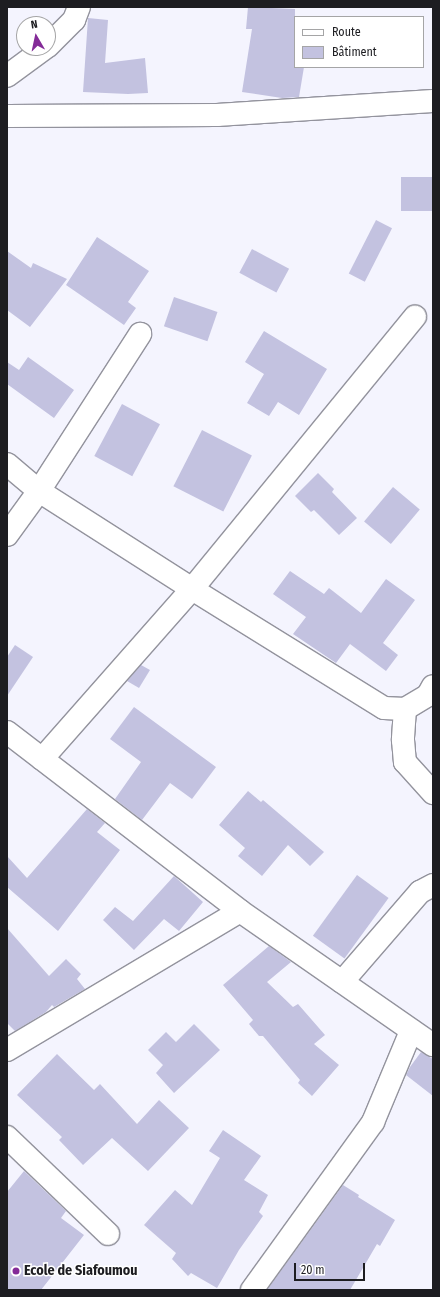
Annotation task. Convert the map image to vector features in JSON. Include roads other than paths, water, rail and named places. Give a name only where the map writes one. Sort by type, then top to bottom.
[{"type":"street","points":[[56,38],[74,20],[79,7]]},
{"type":"street","points":[[7,76],[34,56]]},
{"type":"street","points":[[7,116],[217,115],[433,101]]},
{"type":"street","points":[[42,759],[192,589],[416,317]]},
{"type":"street","points":[[7,535],[39,491],[140,334]]},
{"type":"street","points":[[7,464],[39,491],[192,589],[384,708],[404,709],[428,695],[433,686]]},
{"type":"street","points":[[404,709],[403,740],[405,762],[433,793]]},
{"type":"street","points":[[7,732],[240,911],[433,1045]]},
{"type":"street","points":[[342,982],[420,892],[433,885]]},
{"type":"street","points":[[7,1050],[240,911]]},
{"type":"street","points":[[252,1290],[373,1122],[411,1031]]},
{"type":"street","points":[[7,1137],[108,1234]]},
{"type":"place","name":"Ecole de Siafoumou","points":[[16,1271]]}]
